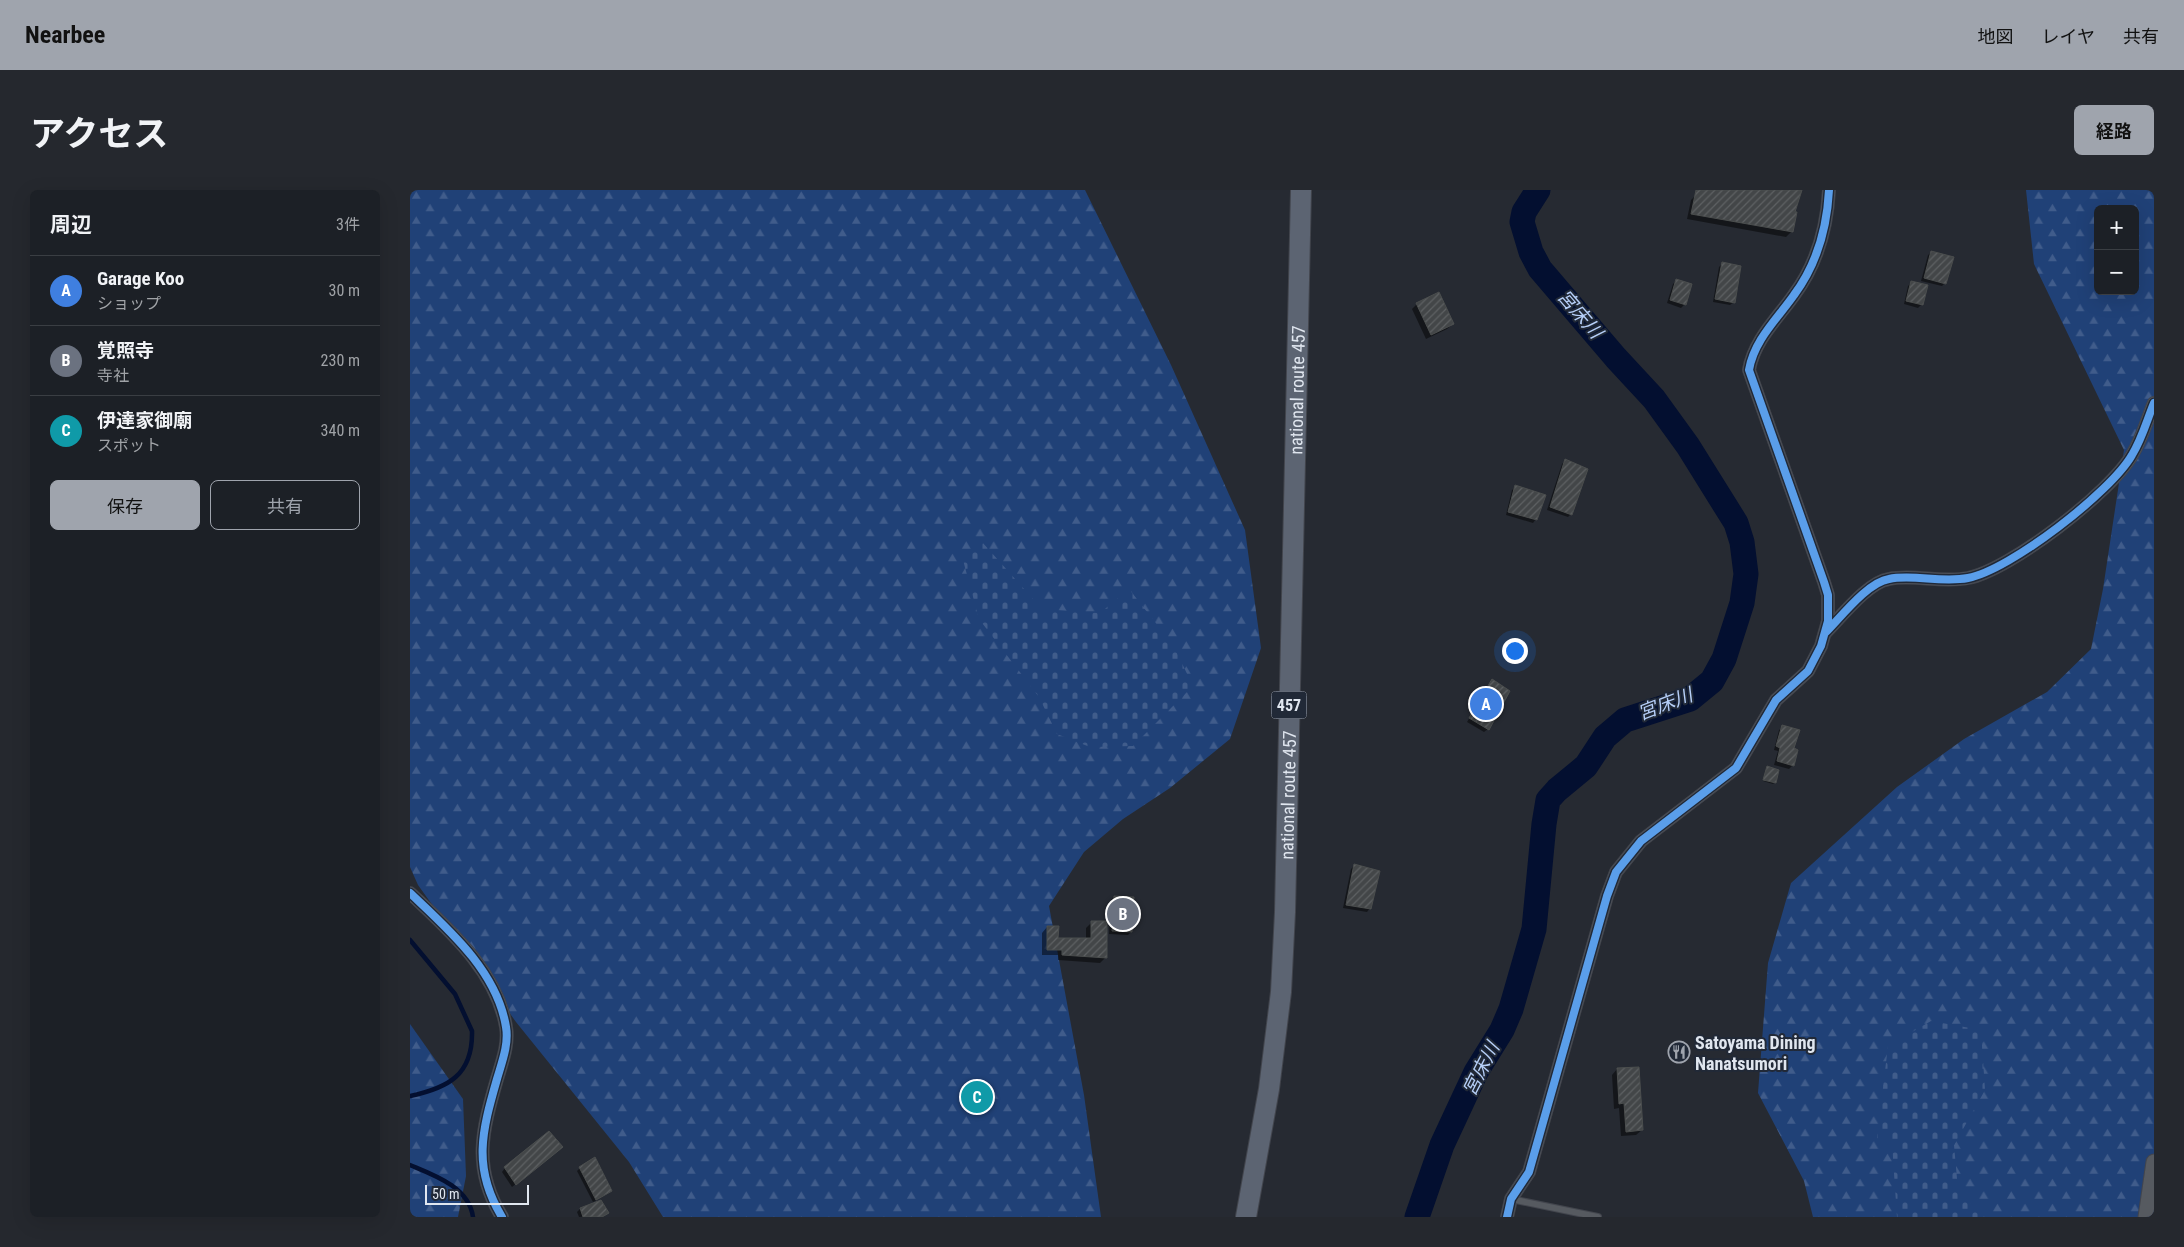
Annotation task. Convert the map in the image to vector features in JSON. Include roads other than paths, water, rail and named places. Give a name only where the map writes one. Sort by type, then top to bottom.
[{"type":"highway","name":"national route 457","points":[[1246,1217],[1269,1089],[1283,962],[1301,190]]},
{"type":"street","points":[[1507,1217],[1511,1199],[1529,1172],[1602,914],[1616,872],[1627,856],[1649,833],[1706,793],[1736,768],[1776,700],[1808,671],[1826,632],[1829,610],[1824,582],[1749,370],[1756,348],[1796,292],[1815,258],[1825,224],[1829,190]]},
{"type":"street","points":[[1826,632],[1861,597],[1880,582],[1890,578],[1952,580],[1969,578],[1989,572],[2005,564],[2041,540],[2117,477],[2132,455],[2154,403]]},
{"type":"street","points":[[410,893],[440,921],[474,960],[488,981],[506,1027],[503,1060],[487,1114],[482,1140],[482,1163],[486,1184],[502,1217]]},
{"type":"street","points":[[2146,1217],[2154,1162]]},
{"type":"lane","points":[[1511,1199],[1598,1217]]},
{"type":"waterway","name":"宮床川","points":[[1417,1217],[1442,1145],[1476,1072],[1502,1030],[1511,1009],[1534,929],[1548,800],[1586,766],[1605,737],[1625,720],[1690,699],[1712,681],[1724,659],[1742,603],[1746,574],[1742,542],[1736,523],[1688,446],[1654,399],[1616,358],[1540,269],[1531,252],[1522,222],[1524,212],[1538,190]]},
{"type":"waterway","points":[[410,940],[455,994],[472,1031],[468,1059],[456,1077],[436,1089],[410,1096]]},
{"type":"waterway","points":[[410,1165],[439,1178],[458,1190],[465,1198],[473,1217]]},
{"type":"place","name":"Garage Koo","points":[[1486,704]]},
{"type":"place","name":"覚照寺","points":[[1123,914]]},
{"type":"place","name":"Satoyama Dining Nanatsumori","points":[[1679,1052]]},
{"type":"place","name":"伊達家御廟","points":[[977,1097]]}]
